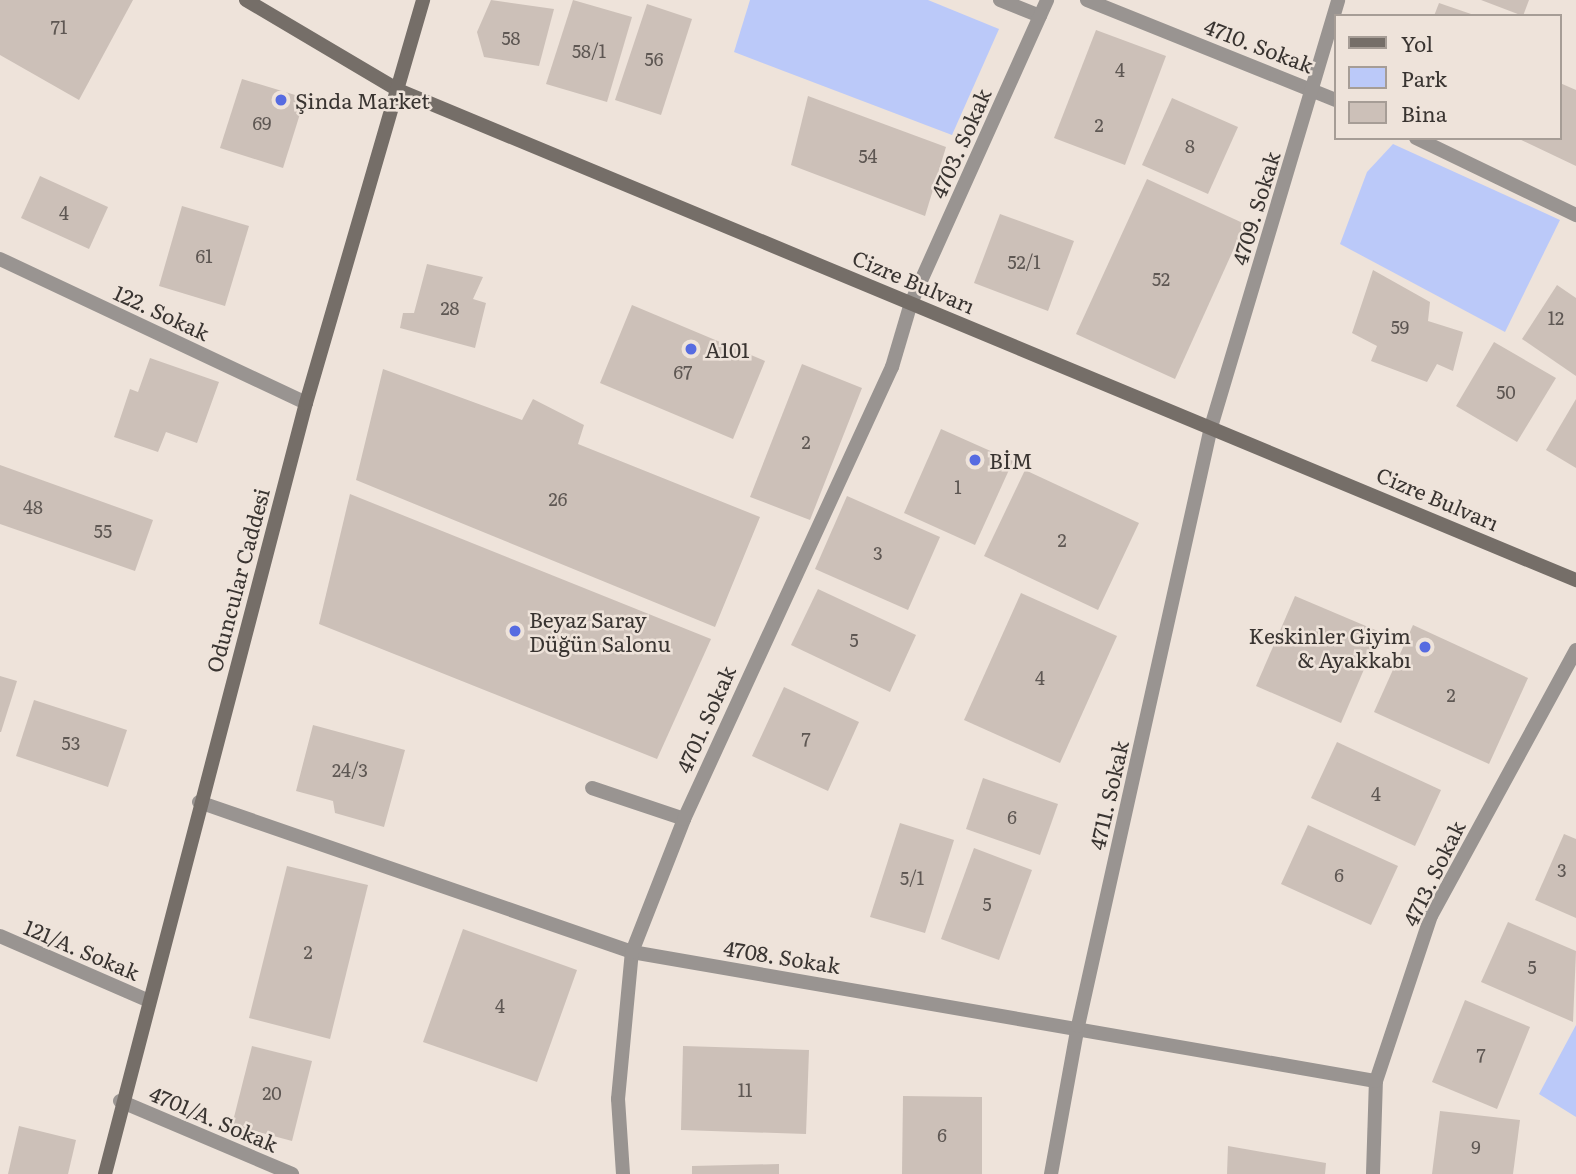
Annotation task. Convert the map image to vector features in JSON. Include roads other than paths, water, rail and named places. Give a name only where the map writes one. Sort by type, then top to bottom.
[{"type":"main road","name":"Cizre Bulvarı","points":[[247,0],[398,90],[1576,580]]},
{"type":"main road","name":"Oduncular Caddesi","points":[[105,1174],[120,1101],[306,403],[423,0]]},
{"type":"street","points":[[1000,0],[1040,16]]},
{"type":"street","name":"4703. Sokak","points":[[911,303],[1047,0]]},
{"type":"street","name":"4710. Sokak","points":[[1087,0],[1334,99]]},
{"type":"street","name":"4709. Sokak","points":[[1211,427],[1338,0]]},
{"type":"street","points":[[1420,140],[1576,215]]},
{"type":"street","name":"122. Sokak","points":[[1,262],[306,403]]},
{"type":"street","name":"4701. Sokak","points":[[623,1174],[618,1099],[632,952],[684,818],[892,367],[911,303]]},
{"type":"street","name":"4711. Sokak","points":[[1051,1174],[1078,1026],[1211,427]]},
{"type":"street","name":"4713. Sokak","points":[[1373,1174],[1376,1082],[1431,916],[1576,650]]},
{"type":"street","points":[[592,788],[684,818]]},
{"type":"street","name":"4708. Sokak","points":[[199,802],[632,952],[1078,1026],[1376,1082]]},
{"type":"street","name":"121/A. Sokak","points":[[0,936],[147,1000]]},
{"type":"street","name":"4701/A. Sokak","points":[[120,1101],[292,1174]]},
{"type":"place","name":"Şinda Market","points":[[281,100]]},
{"type":"place","name":"A101","points":[[691,349]]},
{"type":"place","name":"BİM","points":[[975,460]]},
{"type":"place","name":"Beyaz Saray Düğün Salonu","points":[[515,631]]},
{"type":"place","name":"Keskinler Giyim & Ayakkabı","points":[[1425,647]]}]
